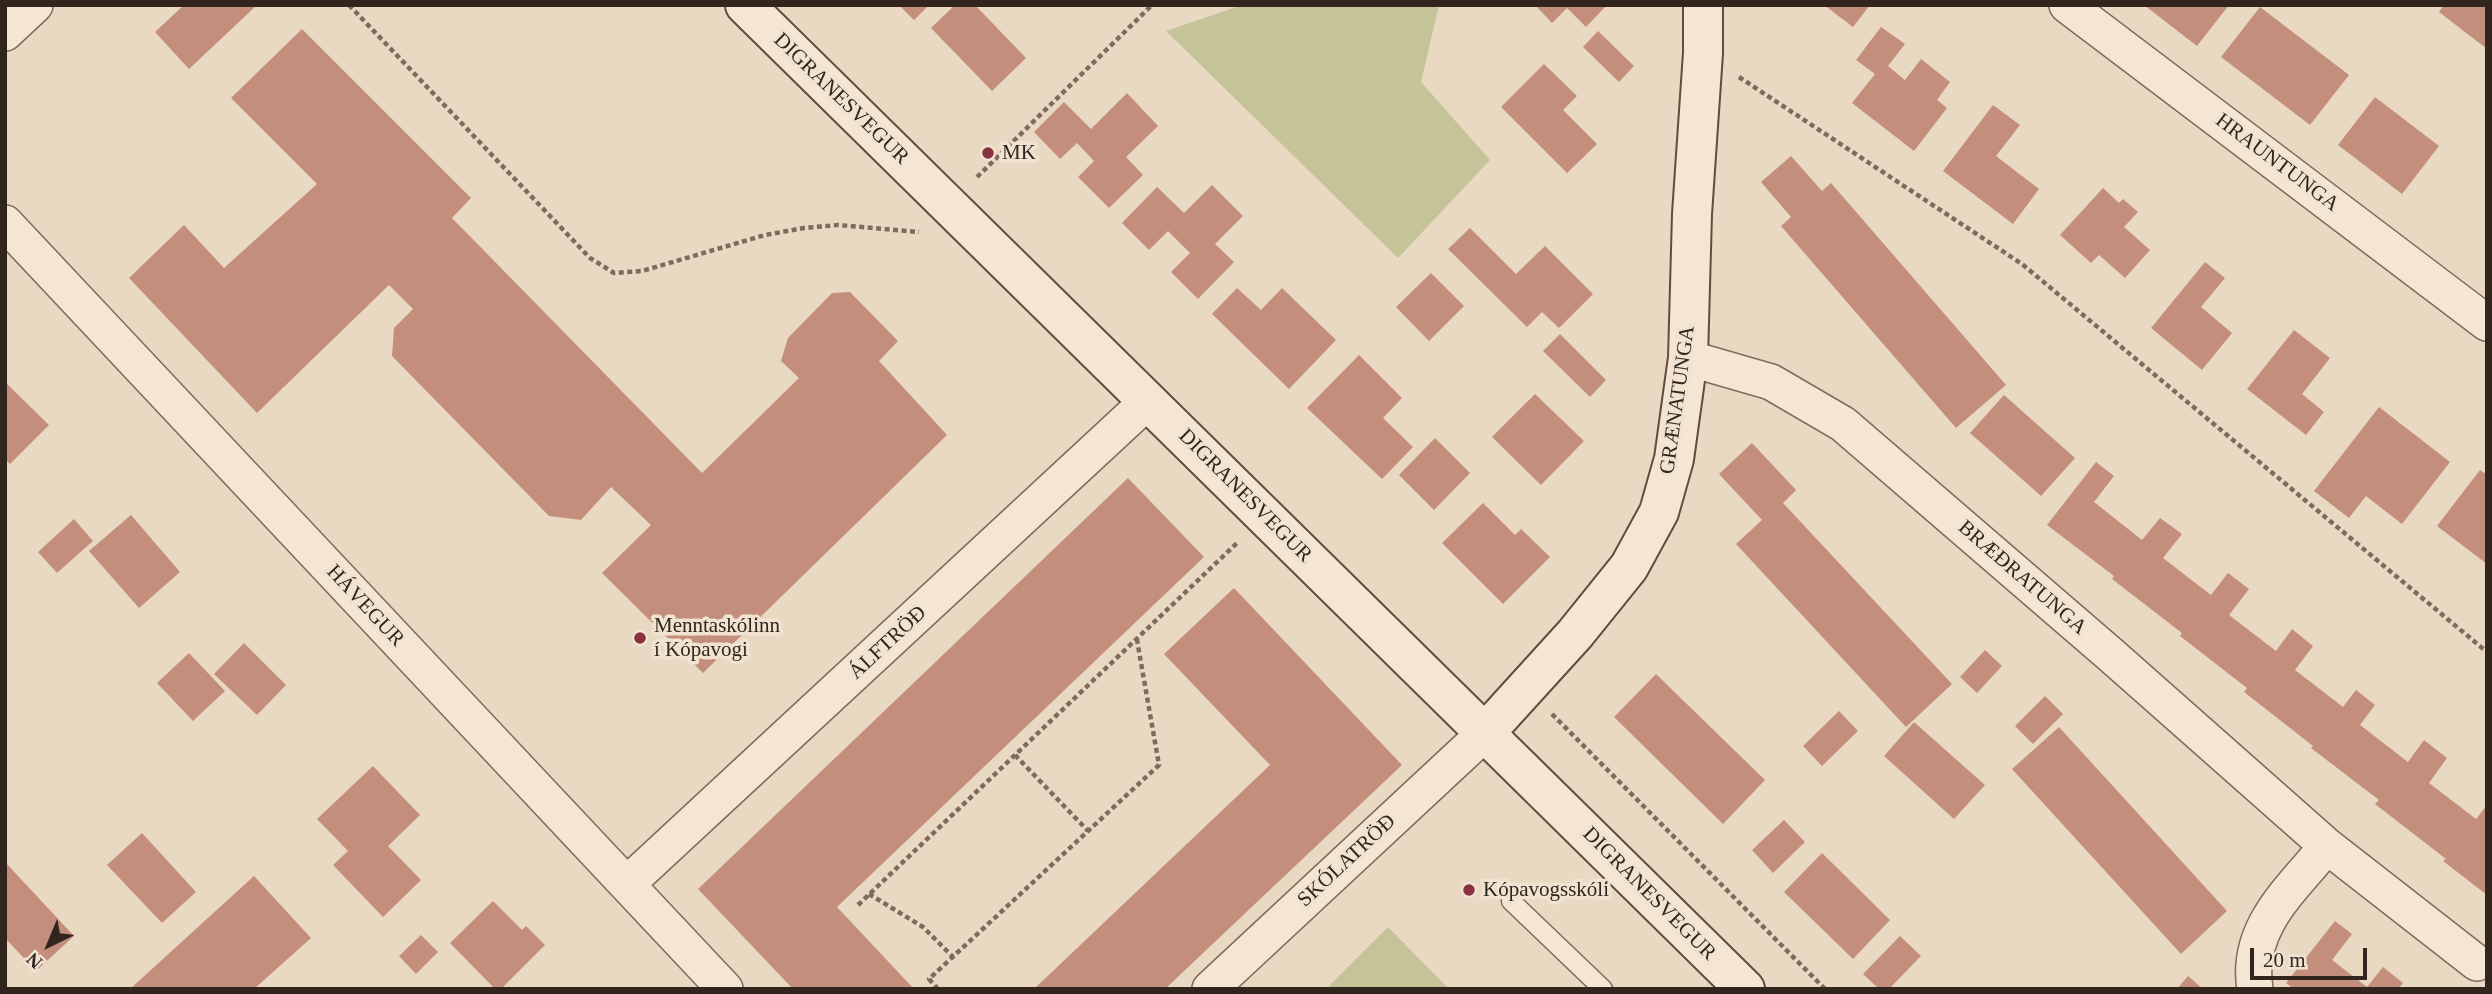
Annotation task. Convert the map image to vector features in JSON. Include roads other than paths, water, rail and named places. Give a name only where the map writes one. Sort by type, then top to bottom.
[{"type":"street","points":[[5,33],[36,5]]},
{"type":"street","name":"DIGRANESVEGUR","points":[[745,5],[1745,989]]},
{"type":"street","name":"GRÆNATUNGA","points":[[1485,733],[1629,567],[1659,512],[1674,459],[1688,358],[1692,214],[1703,53],[1703,5]]},
{"type":"street","name":"HRAUNTUNGA","points":[[2067,5],[2487,323]]},
{"type":"street","name":"HÁVEGUR","points":[[5,223],[725,989]]},
{"type":"street","name":"BRÆÐRATUNGA","points":[[1688,358],[1771,382],[1843,424],[2327,846],[2477,963]]},
{"type":"street","name":"ÁLFTRÖÐ","points":[[627,884],[1148,401]]},
{"type":"street","name":"SKÓLATRÖÐ","points":[[1210,989],[1485,733]]},
{"type":"street","points":[[2255,989],[2253,960],[2264,923],[2327,846]]},
{"type":"lane","points":[[1511,901],[1603,989]]},
{"type":"place","name":"MK","points":[[988,153]]},
{"type":"place","name":"Menntaskólinn í Kópavogi","points":[[640,638]]},
{"type":"place","name":"Kópavogsskóli","points":[[1469,890]]}]
